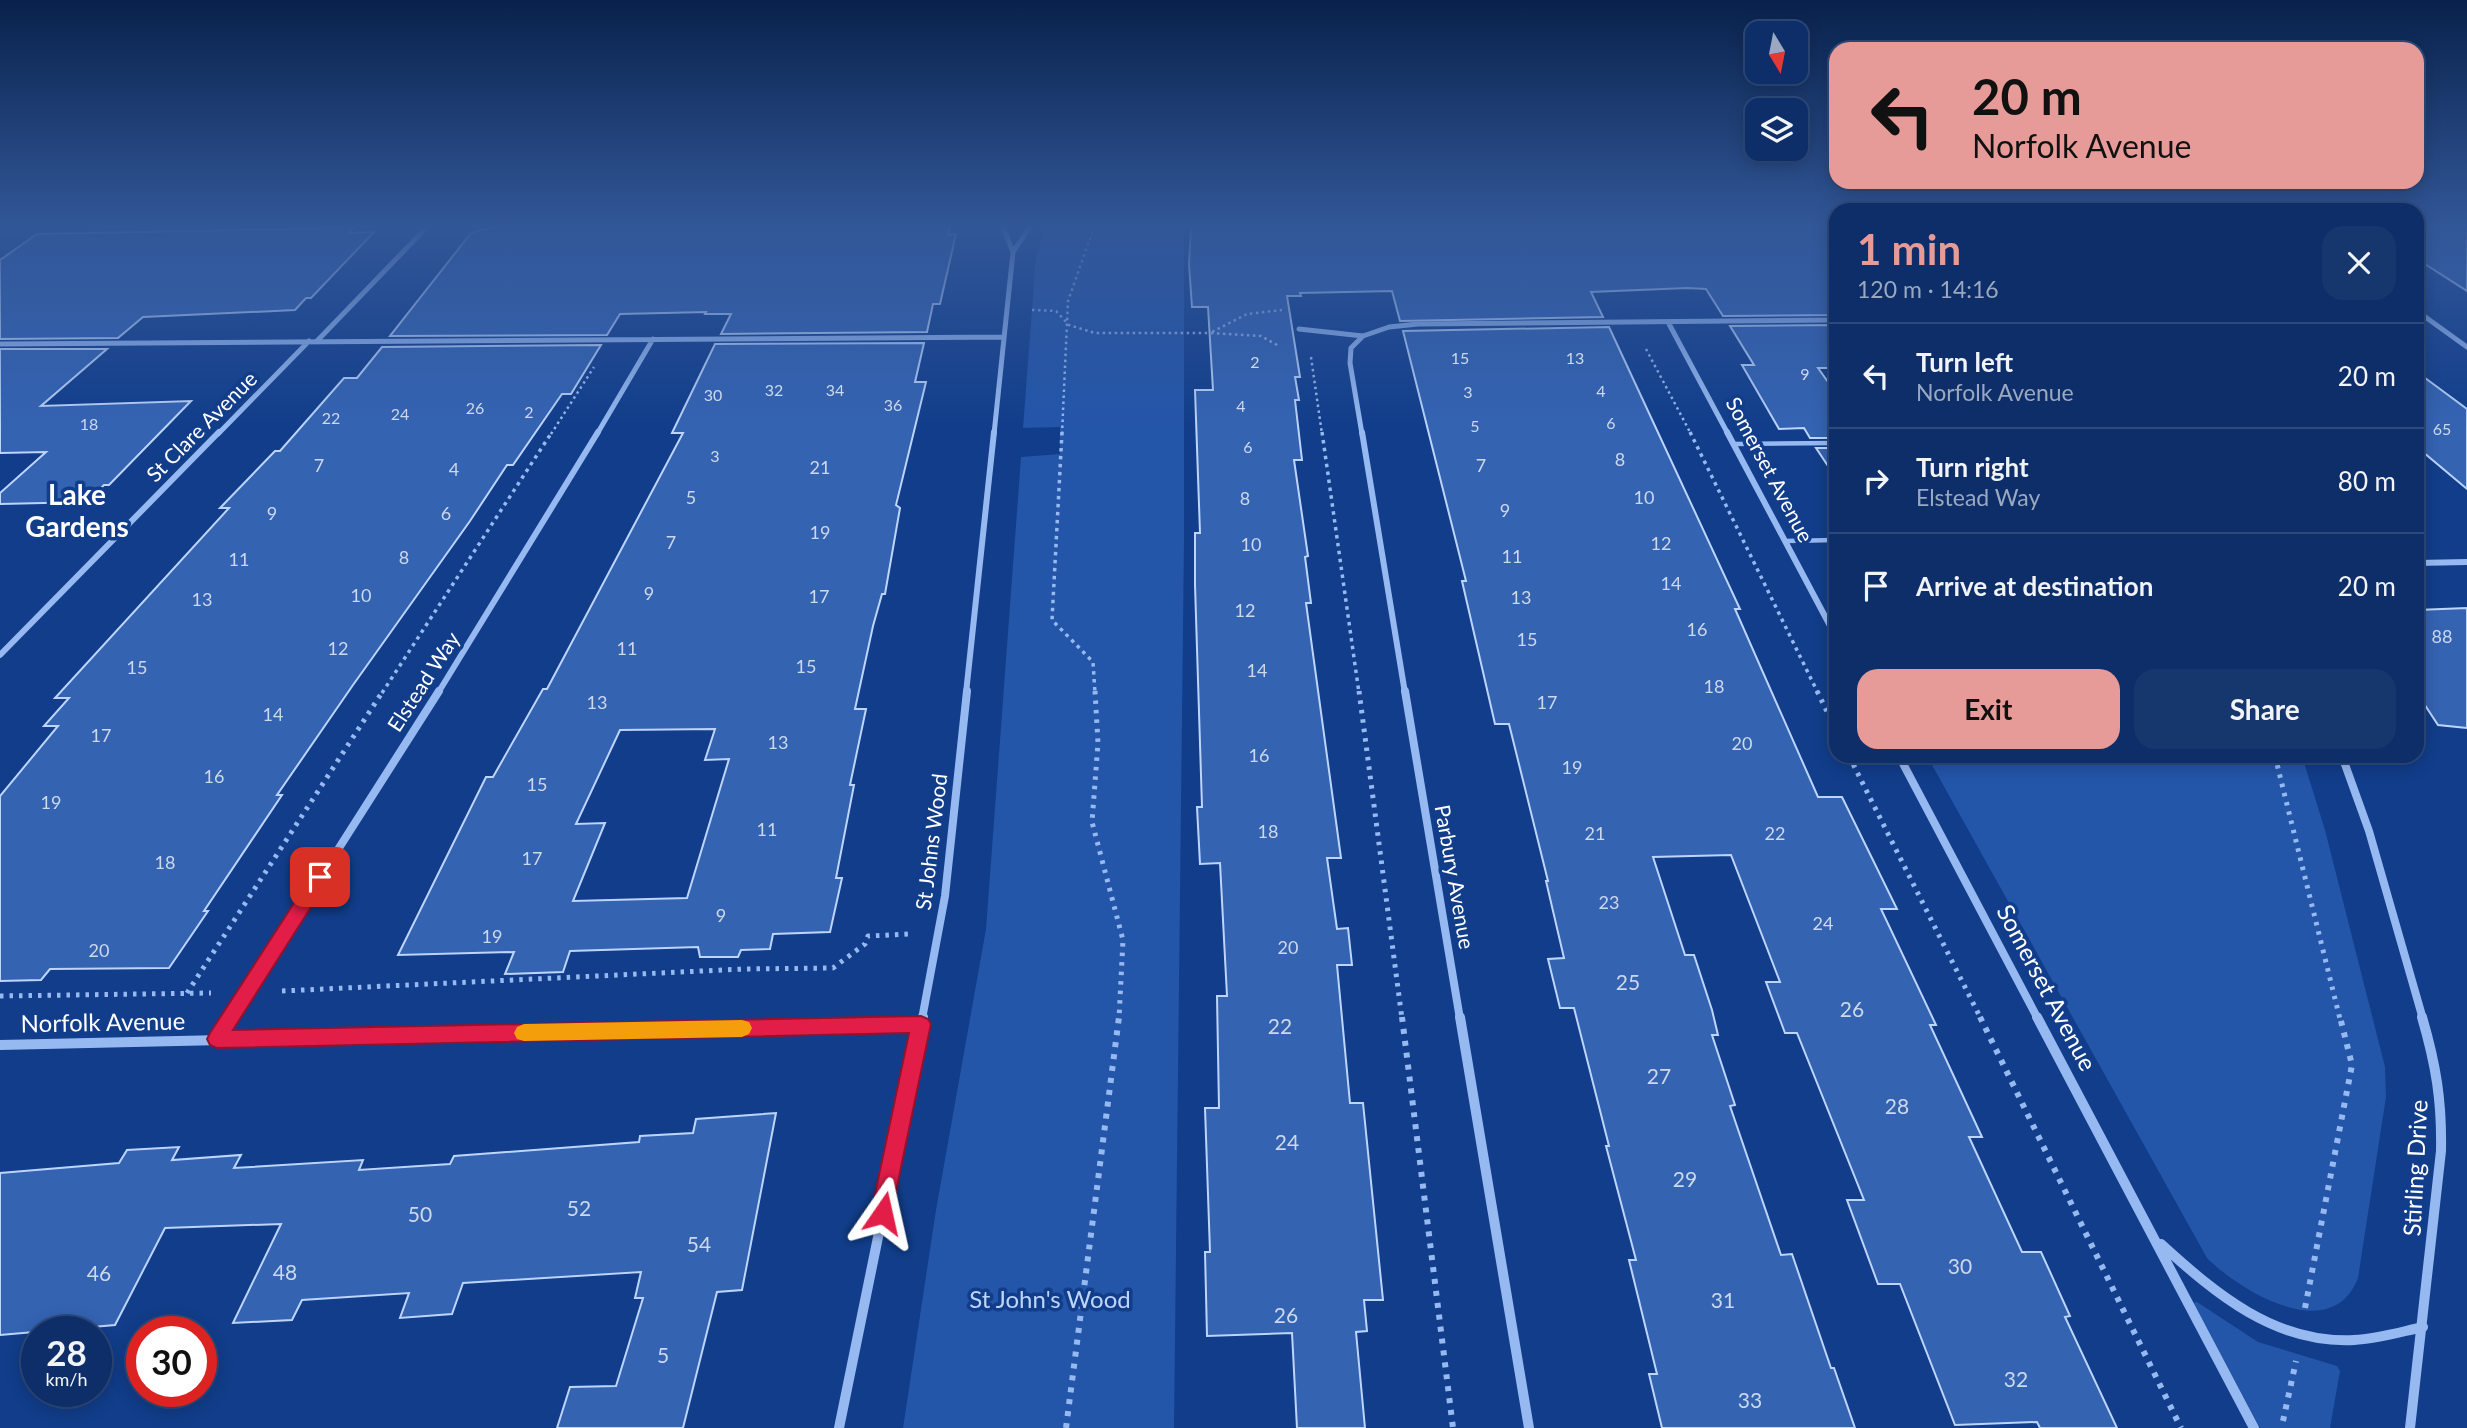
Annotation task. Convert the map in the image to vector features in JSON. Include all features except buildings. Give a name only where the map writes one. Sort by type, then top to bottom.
[{"type":"street","name":"St Clare Avenue","points":[[0,655],[360,294]]},
{"type":"street","name":"St Johns Wood","points":[[839,1428],[939,933],[1008,294]]},
{"type":"street","points":[[2424,316],[2467,347]]},
{"type":"street","points":[[1299,329],[1363,336],[1390,327],[1418,324],[1829,320]]},
{"type":"street","name":"Somerset Avenue","points":[[1668,322],[1829,624]]},
{"type":"street","name":"Parbury Avenue","points":[[1363,336],[1351,348],[1350,363],[1529,1428]]},
{"type":"street","points":[[0,344],[1003,337]]},
{"type":"street","name":"Elstead Way","points":[[217,1039],[498,599],[653,339]]},
{"type":"street","points":[[2424,563],[2467,562]]},
{"type":"street","name":"Somerset Avenue","points":[[1903,763],[2254,1428]]},
{"type":"street","name":"Stirling Drive","points":[[2345,763],[2369,831],[2440,1086],[2441,1151],[2410,1428]]},
{"type":"street","name":"Norfolk Avenue","points":[[0,1045],[921,1024]]},
{"type":"street","name":"Somerset Avenue","points":[[2156,1240],[2232,1304],[2259,1320],[2299,1335],[2354,1340],[2423,1327]]},
{"type":"lane","points":[[1734,444],[1829,443]]},
{"type":"lane","points":[[1785,541],[1829,541]]},
{"type":"path","points":[[1066,1428],[1120,1008],[1123,940],[1092,822],[1098,743],[1093,662],[1052,620],[1066,350],[1063,318],[1069,294]]},
{"type":"path","points":[[1063,318],[1074,328],[1095,333],[1210,333]]},
{"type":"path","points":[[187,993],[596,369],[584,359],[572,359],[585,339]]},
{"type":"path","points":[[1636,345],[1647,349],[1669,388],[1829,713]]},
{"type":"path","points":[[1310,349],[1381,848],[1453,1428]]},
{"type":"path","points":[[1853,763],[1910,874],[2181,1428]]},
{"type":"path","points":[[2276,763],[2352,1065],[2312,1281],[2280,1428]]},
{"type":"path","points":[[246,993],[744,969],[833,968],[865,944],[868,936],[939,933]]},
{"type":"path","points":[[0,996],[211,993]]},
{"type":"green space","name":"St John's Wood","points":[[1033,294],[1184,294],[1184,541],[1174,1428],[903,1428],[936,1210],[986,929],[1021,457],[1060,454],[1060,427],[1023,428]]},
{"type":"green space","points":[[1931,763],[2304,763],[2325,830],[2385,1067],[2386,1097],[2358,1278],[2345,1298],[2328,1308],[2308,1311],[2263,1297],[2241,1285],[2207,1258]]},
{"type":"green space","points":[[2197,1302],[2258,1342],[2337,1366],[2340,1371],[2330,1428],[2260,1428],[2193,1303]]},
{"type":"slow traffic","points":[[524,1033],[742,1028]]},
{"type":"district","name":"Lake Gardens","points":[[77,511]]},
{"type":"route","points":[[320,877],[217,1039],[921,1024],[883,1213]]}]
